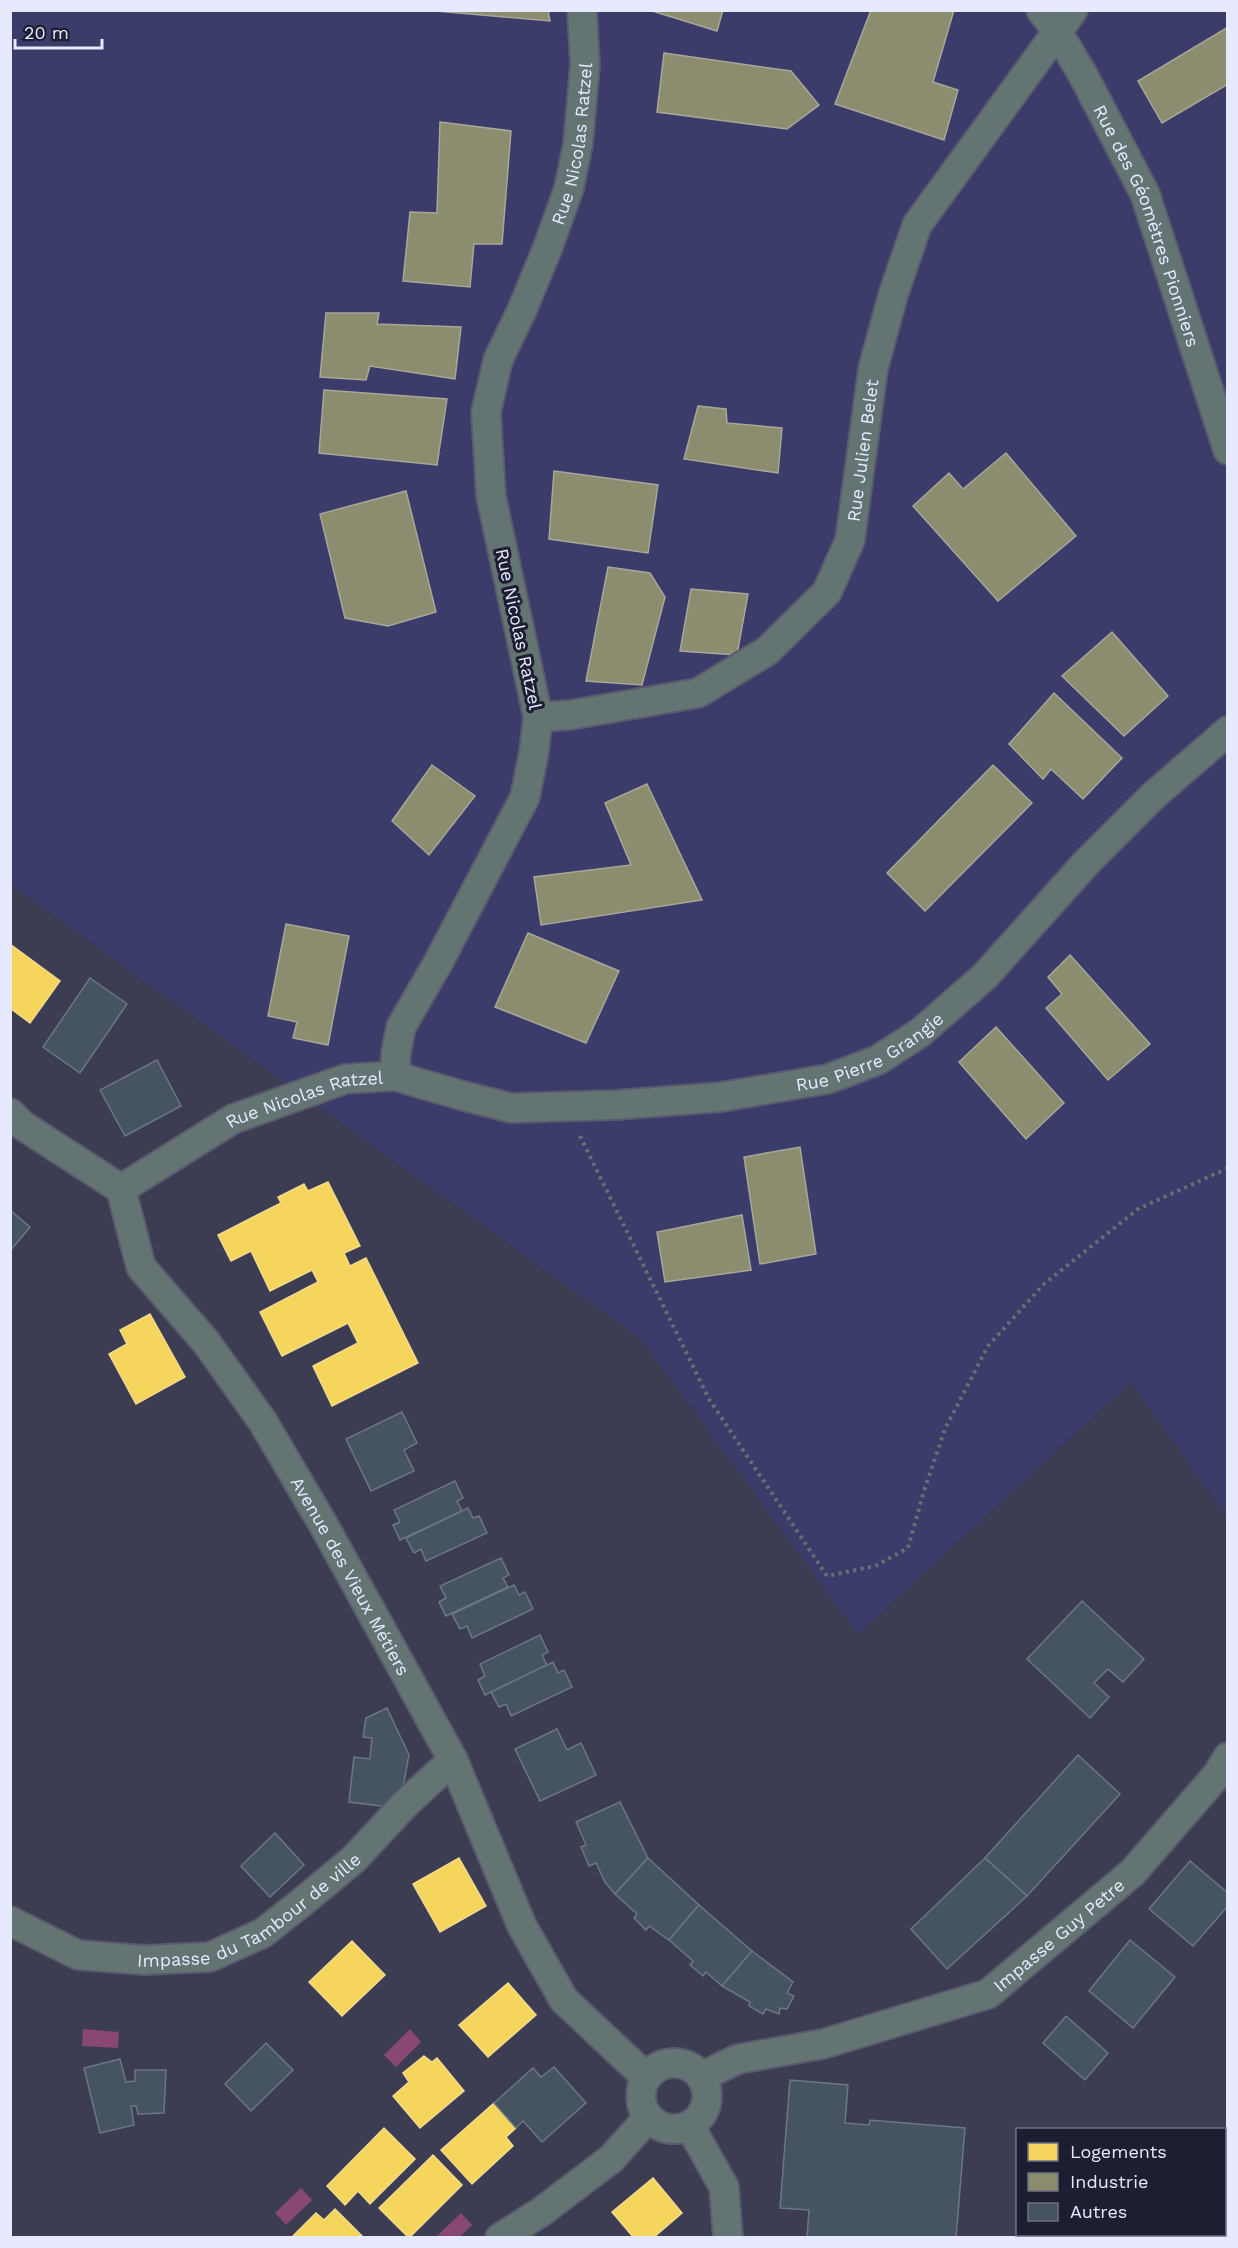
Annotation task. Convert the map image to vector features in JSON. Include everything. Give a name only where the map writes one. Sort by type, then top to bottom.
[{"type":"street","name":"Rue Nicolas Ratzel","points":[[121,1189],[233,1119],[345,1079],[395,1076],[396,1053],[401,1028],[525,797],[538,717],[491,496],[486,412],[498,360],[522,310],[569,188],[578,144],[585,64],[582,10]]},
{"type":"street","name":"Rue Julien Belet","points":[[538,717],[570,715],[698,693],[767,651],[827,592],[850,540],[873,369],[892,295],[917,225],[1057,17]]},
{"type":"street","name":"Rue des Géomètres Pionniers","points":[[1057,17],[1083,75],[1145,194],[1227,450]]},
{"type":"street","name":"Rue Pierre Grangie","points":[[395,1076],[512,1108],[615,1105],[721,1097],[828,1079],[878,1060],[921,1032],[985,976],[1087,862],[1153,796],[1227,731]]},
{"type":"street","points":[[10,1113],[22,1125],[121,1189]]},
{"type":"street","name":"Avenue des Vieux Métiers","points":[[121,1189],[141,1266],[206,1342],[263,1422],[323,1524],[453,1760],[522,1926],[564,2000],[646,2077]]},
{"type":"street","name":"Impasse Guy Petre","points":[[701,2077],[738,2059],[823,2044],[988,1994],[1132,1872],[1217,1775],[1227,1756]]},
{"type":"street","name":"Impasse du Tambour de ville","points":[[10,1921],[78,1955],[145,1960],[210,1957],[263,1933],[302,1903],[354,1859],[406,1803],[453,1760]]},
{"type":"street","points":[[673,2063],[693,2069],[701,2077],[706,2087],[705,2110],[690,2126],[668,2129],[648,2118],[640,2097],[646,2077],[654,2070],[673,2063]]},
{"type":"street","points":[[500,2238],[541,2212],[612,2159],[648,2118]]},
{"type":"street","points":[[690,2126],[724,2187],[728,2238]]},
{"type":"path","points":[[566,1106],[709,1399],[827,1575],[875,1566],[908,1548],[924,1491],[951,1418],[988,1346],[1044,1284],[1138,1209],[1227,1168]]},
{"type":"shaded area","points":[[11,11],[1227,11],[1227,1517],[1131,1382],[858,1634],[641,1339],[11,885]]},
{"type":"shaded area","points":[[83,2029],[119,2032],[118,2048],[82,2046]]},
{"type":"shaded area","points":[[410,2029],[421,2042],[396,2067],[384,2055]]},
{"type":"shaded area","points":[[301,2188],[312,2200],[286,2225],[275,2213]]},
{"type":"shaded area","points":[[461,2213],[472,2225],[460,2237],[436,2237]]},
{"type":"building: Logements","points":[[10,944],[60,981],[30,1023],[10,1008]]},
{"type":"building: Logements","points":[[328,1182],[360,1246],[344,1253],[350,1266],[366,1258],[418,1363],[332,1406],[313,1366],[358,1343],[348,1323],[282,1356],[260,1312],[318,1282],[312,1270],[270,1291],[251,1251],[231,1261],[218,1235],[281,1203],[278,1197],[304,1184],[308,1191]]},
{"type":"building: Logements","points":[[150,1314],[185,1377],[136,1404],[109,1354],[127,1344],[120,1330]]},
{"type":"building: Logements","points":[[459,1858],[486,1906],[440,1932],[413,1884]]},
{"type":"building: Logements","points":[[352,1941],[385,1975],[342,2016],[309,1982]]},
{"type":"building: Logements","points":[[508,1983],[536,2015],[488,2057],[459,2025]]},
{"type":"building: Logements","points":[[424,2056],[432,2062],[437,2058],[464,2091],[420,2128],[393,2096],[409,2082],[403,2073]]},
{"type":"building: Logements","points":[[494,2103],[516,2128],[506,2137],[513,2146],[472,2184],[441,2150]]},
{"type":"building: Logements","points":[[384,2128],[415,2159],[370,2204],[358,2191],[345,2205],[327,2186]]},
{"type":"building: Logements","points":[[433,2155],[462,2185],[409,2238],[379,2208]]},
{"type":"building: Logements","points":[[653,2178],[682,2213],[653,2238],[634,2238],[612,2212]]},
{"type":"building: Logements","points":[[335,2209],[364,2238],[292,2237],[316,2213],[324,2220]]},
{"type":"building: Industrie","points":[[424,10],[548,10],[550,21]]},
{"type":"building: Industrie","points":[[649,10],[723,10],[717,31]]},
{"type":"building: Industrie","points":[[871,10],[954,10],[933,82],[958,90],[944,140],[835,104]]},
{"type":"building: Industrie","points":[[1228,27],[1228,84],[1162,123],[1138,81]]},
{"type":"building: Industrie","points":[[664,53],[791,71],[819,105],[787,129],[657,112]]},
{"type":"building: Industrie","points":[[440,122],[511,131],[502,244],[474,244],[470,287],[403,281],[410,212],[437,213]]},
{"type":"building: Industrie","points":[[326,313],[379,313],[377,324],[461,327],[455,379],[370,366],[366,380],[320,377]]},
{"type":"building: Industrie","points":[[324,390],[447,399],[437,465],[319,453]]},
{"type":"building: Industrie","points":[[698,406],[726,409],[727,423],[782,428],[778,473],[684,459]]},
{"type":"building: Industrie","points":[[1006,453],[1076,536],[998,601],[913,506],[949,473],[963,489]]},
{"type":"building: Industrie","points":[[554,471],[658,485],[648,553],[549,539]]},
{"type":"building: Industrie","points":[[406,491],[436,612],[388,626],[345,618],[320,514]]},
{"type":"building: Industrie","points":[[608,567],[650,573],[665,597],[642,685],[586,681]]},
{"type":"building: Industrie","points":[[691,589],[748,594],[737,655],[680,651]]},
{"type":"building: Industrie","points":[[1112,632],[1168,696],[1124,736],[1062,676]]},
{"type":"building: Industrie","points":[[1054,693],[1122,758],[1083,799],[1051,769],[1043,779],[1009,744]]},
{"type":"building: Industrie","points":[[432,765],[475,796],[429,855],[392,821]]},
{"type":"building: Industrie","points":[[993,765],[1032,803],[925,911],[887,873]]},
{"type":"building: Industrie","points":[[647,784],[702,900],[541,925],[534,877],[631,865],[605,803]]},
{"type":"building: Industrie","points":[[286,924],[349,936],[328,1045],[293,1038],[297,1022],[268,1016]]},
{"type":"building: Industrie","points":[[528,933],[619,971],[586,1043],[495,1007]]},
{"type":"building: Industrie","points":[[1070,955],[1150,1044],[1108,1080],[1046,1008],[1062,994],[1048,977]]},
{"type":"building: Industrie","points":[[996,1027],[1064,1103],[1026,1139],[959,1062]]},
{"type":"building: Industrie","points":[[800,1147],[816,1254],[760,1264],[744,1157]]},
{"type":"building: Industrie","points":[[742,1215],[751,1270],[665,1282],[657,1232]]},
{"type":"building: Autres","points":[[90,978],[127,1004],[80,1073],[43,1047]]},
{"type":"building: Autres","points":[[157,1060],[181,1106],[125,1136],[100,1090]]},
{"type":"building: Autres","points":[[10,1210],[30,1227],[10,1251]]},
{"type":"building: Autres","points":[[402,1412],[417,1443],[404,1450],[414,1471],[371,1491],[346,1439]]},
{"type":"building: Autres","points":[[455,1481],[463,1498],[457,1501],[462,1511],[400,1540],[393,1525],[400,1522],[394,1510]]},
{"type":"building: Autres","points":[[468,1508],[473,1518],[479,1516],[487,1533],[426,1561],[421,1549],[414,1553],[406,1538]]},
{"type":"building: Autres","points":[[501,1558],[509,1575],[503,1578],[508,1587],[446,1616],[439,1602],[446,1598],[440,1586]]},
{"type":"building: Autres","points":[[514,1585],[519,1595],[525,1592],[533,1609],[472,1638],[467,1626],[460,1629],[452,1614]]},
{"type":"building: Autres","points":[[1082,1601],[1144,1659],[1123,1682],[1108,1669],[1094,1683],[1109,1697],[1090,1718],[1027,1659]]},
{"type":"building: Autres","points":[[540,1635],[548,1652],[542,1655],[547,1665],[485,1695],[478,1680],[485,1676],[480,1664]]},
{"type":"building: Autres","points":[[553,1662],[558,1673],[564,1670],[572,1687],[511,1716],[506,1704],[499,1707],[491,1692]]},
{"type":"building: Autres","points":[[387,1708],[409,1755],[401,1798],[389,1807],[349,1802],[354,1757],[370,1759],[372,1738],[363,1737],[366,1718]]},
{"type":"building: Autres","points":[[557,1729],[567,1750],[581,1743],[596,1775],[540,1801],[515,1749]]},
{"type":"building: Autres","points":[[1078,1755],[1120,1794],[1027,1896],[985,1858]]},
{"type":"building: Autres","points":[[620,1802],[648,1858],[615,1894],[605,1882],[596,1863],[589,1866],[581,1847],[586,1845],[576,1822]]},
{"type":"building: Autres","points":[[275,1833],[304,1865],[270,1897],[241,1866]]},
{"type":"building: Autres","points":[[648,1858],[699,1905],[669,1940],[649,1926],[646,1930],[634,1918],[637,1914],[615,1894]]},
{"type":"building: Autres","points":[[985,1858],[1027,1896],[947,1969],[911,1929]]},
{"type":"building: Autres","points":[[1190,1861],[1228,1893],[1228,1906],[1193,1946],[1149,1909]]},
{"type":"building: Autres","points":[[699,1905],[752,1951],[722,1986],[706,1972],[703,1976],[690,1965],[693,1961],[669,1940]]},
{"type":"building: Autres","points":[[1130,1940],[1175,1977],[1133,2028],[1089,1991]]},
{"type":"building: Autres","points":[[752,1951],[793,1982],[787,1993],[794,1996],[787,2009],[780,2008],[779,2014],[766,2009],[763,2014],[749,2006],[750,2002],[722,1986]]},
{"type":"building: Autres","points":[[1066,2016],[1108,2053],[1085,2080],[1043,2043]]},
{"type":"building: Autres","points":[[266,2043],[293,2070],[251,2111],[225,2084]]},
{"type":"building: Autres","points":[[120,2059],[126,2082],[135,2081],[135,2070],[166,2070],[164,2113],[138,2114],[136,2106],[131,2106],[134,2125],[100,2133],[84,2068]]},
{"type":"building: Autres","points":[[554,2067],[586,2103],[542,2142],[523,2121],[516,2128],[494,2103],[533,2068],[541,2077]]},
{"type":"building: Autres","points":[[790,2080],[848,2085],[845,2123],[869,2125],[870,2120],[965,2128],[956,2238],[807,2238],[809,2210],[780,2208]]}]
